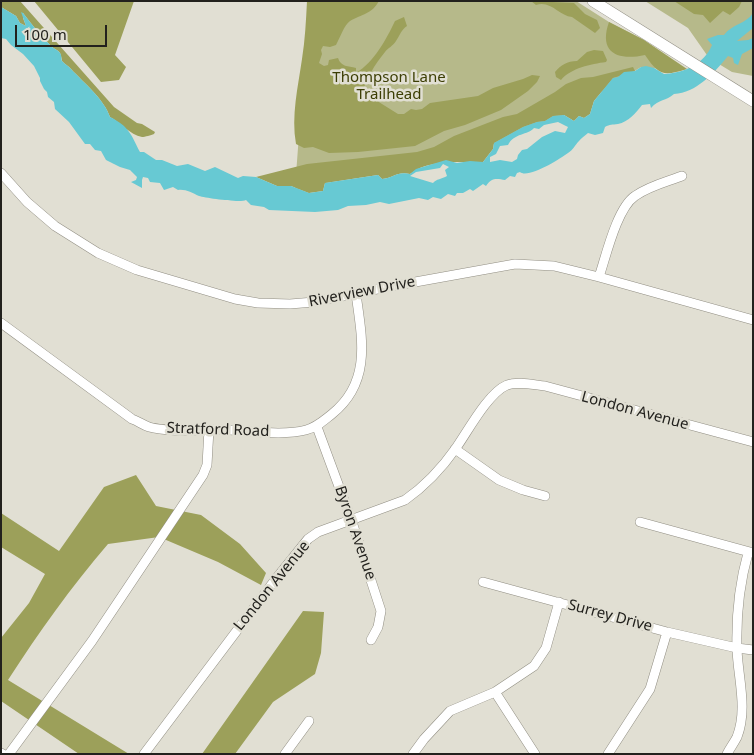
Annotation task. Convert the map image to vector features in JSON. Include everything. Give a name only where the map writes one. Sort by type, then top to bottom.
[{"type":"main road","points":[[593,1],[748,99]]},
{"type":"street","name":"Riverview Drive","points":[[1,173],[27,202],[55,226],[98,253],[137,270],[235,300],[290,304],[314,302],[515,264],[554,266],[753,320]]},
{"type":"street","points":[[599,277],[621,212],[633,196],[650,187],[682,176]]},
{"type":"street","name":"Stratford Road","points":[[1,323],[132,419],[150,427],[168,430],[209,429],[291,433],[317,426],[340,408],[353,387],[360,372],[362,354],[362,336],[356,294]]},
{"type":"street","name":"London Avenue","points":[[144,754],[308,539],[318,532],[405,500],[432,477],[455,449],[485,404],[497,392],[508,385],[545,386],[753,442]]},
{"type":"street","name":"Byron Avenue","points":[[317,426],[351,519],[381,611],[378,627],[371,640]]},
{"type":"street","points":[[10,754],[92,641],[205,470],[209,429]]},
{"type":"street","points":[[455,449],[499,480],[523,490],[546,496]]},
{"type":"street","points":[[640,522],[751,553],[740,581],[738,605],[737,648],[742,714],[737,737],[727,754]]},
{"type":"street","name":"Surrey Drive","points":[[482,582],[668,632],[753,650]]},
{"type":"street","points":[[412,754],[450,711],[495,692],[534,666],[546,648],[559,602]]},
{"type":"street","points":[[608,754],[650,689],[668,632]]},
{"type":"street","points":[[495,692],[535,754]]},
{"type":"street","points":[[285,754],[309,721]]},
{"type":"green space","points":[[1,1],[20,1],[114,107],[137,123],[155,132],[154,134],[143,137],[138,136],[110,117],[98,98],[62,61],[59,52],[52,47],[23,13],[26,26],[20,23],[16,16],[1,7]]},
{"type":"green space","points":[[34,1],[134,1],[115,55],[126,67],[119,80],[101,82]]},
{"type":"green space","points":[[307,1],[379,1],[370,11],[348,23],[336,45],[330,47],[323,46],[321,50],[322,54],[319,63],[324,66],[328,65],[329,60],[338,58],[343,65],[356,68],[356,73],[374,57],[395,21],[404,17],[407,26],[368,77],[362,94],[398,114],[404,114],[411,109],[422,109],[430,103],[478,96],[493,88],[532,75],[540,76],[528,91],[501,110],[465,125],[444,131],[415,146],[329,153],[313,147],[304,148],[296,144],[294,123],[304,45]]},
{"type":"green space","name":"Thompson Lane Trailhead","points":[[309,1],[576,1],[609,22],[644,40],[682,71],[641,67],[564,115],[452,161],[325,183],[309,193],[295,188]]},
{"type":"green space","points":[[531,1],[574,3],[585,14],[597,20],[600,28],[595,33],[572,17],[563,14],[551,6],[536,5]]},
{"type":"green space","points":[[645,1],[753,1],[753,76],[732,72],[709,58],[688,28]]},
{"type":"green space","points":[[674,1],[742,1],[739,7],[730,15],[723,11],[710,23],[703,15],[694,14]]},
{"type":"green space","points":[[609,22],[644,40],[687,69],[673,73],[658,71],[645,55],[626,57],[613,52],[608,48],[606,41]]},
{"type":"green space","points":[[594,50],[603,51],[606,62],[588,65],[570,72],[561,80],[556,77],[555,72],[562,65],[577,61],[587,52]]},
{"type":"green space","points":[[633,67],[635,71],[613,78],[594,101],[590,114],[584,118],[579,116],[574,121],[564,115],[553,116],[545,121],[523,127],[494,143],[493,149],[483,162],[436,163],[410,174],[402,173],[382,179],[378,175],[325,183],[323,191],[309,193],[291,186],[277,186],[256,177],[307,164],[417,152],[434,147],[454,136],[503,117],[517,114],[566,84],[581,78],[593,77]]},
{"type":"green space","points":[[136,475],[156,506],[201,515],[240,544],[266,573],[261,585],[218,562],[159,537],[108,544],[56,610],[8,680],[129,754],[79,754],[1,701],[1,638],[29,603],[45,574],[1,547],[1,513],[59,551],[104,487]]},
{"type":"green space","points":[[303,611],[324,612],[321,653],[315,674],[273,702],[235,754],[202,754]]},
{"type":"water","points":[[1,7],[16,16],[20,23],[26,26],[21,12],[23,13],[52,47],[61,54],[63,62],[98,98],[110,117],[126,128],[140,152],[144,152],[156,160],[162,160],[177,166],[188,164],[205,171],[215,167],[238,178],[243,176],[256,177],[277,186],[291,186],[309,193],[323,191],[325,183],[378,175],[382,179],[402,173],[410,174],[416,169],[446,160],[457,163],[483,162],[493,149],[494,143],[523,127],[545,121],[553,116],[564,115],[574,121],[579,116],[584,118],[590,114],[594,101],[613,78],[618,77],[624,72],[635,71],[646,66],[664,74],[679,72],[693,66],[704,57],[712,45],[707,39],[724,35],[731,28],[747,20],[753,13],[753,28],[737,41],[753,38],[753,48],[742,54],[738,65],[734,63],[733,58],[728,56],[711,75],[697,86],[682,93],[674,94],[651,108],[650,104],[642,105],[625,121],[605,127],[603,133],[595,135],[588,133],[570,152],[537,171],[530,173],[520,172],[515,177],[510,176],[505,180],[494,179],[486,186],[483,184],[473,191],[470,189],[463,193],[457,193],[455,196],[448,194],[441,199],[433,197],[428,200],[419,198],[389,204],[380,202],[348,206],[338,210],[315,212],[269,210],[264,207],[251,205],[246,200],[230,201],[208,198],[173,187],[164,190],[160,183],[150,182],[148,178],[143,177],[142,188],[131,182],[136,180],[137,177],[130,170],[106,160],[101,151],[95,150],[90,144],[85,144],[69,122],[55,109],[54,102],[48,97],[34,66],[6,39],[1,38]],"holes":[[[558,122],[568,127],[565,133],[555,131],[542,137],[527,149],[522,150],[517,159],[512,162],[500,160],[490,162],[490,157],[496,154],[500,146],[508,145],[517,136],[534,128],[539,129],[544,125]],[[443,164],[449,167],[445,170],[447,176],[433,183],[410,176],[416,172],[440,168]]]}]
